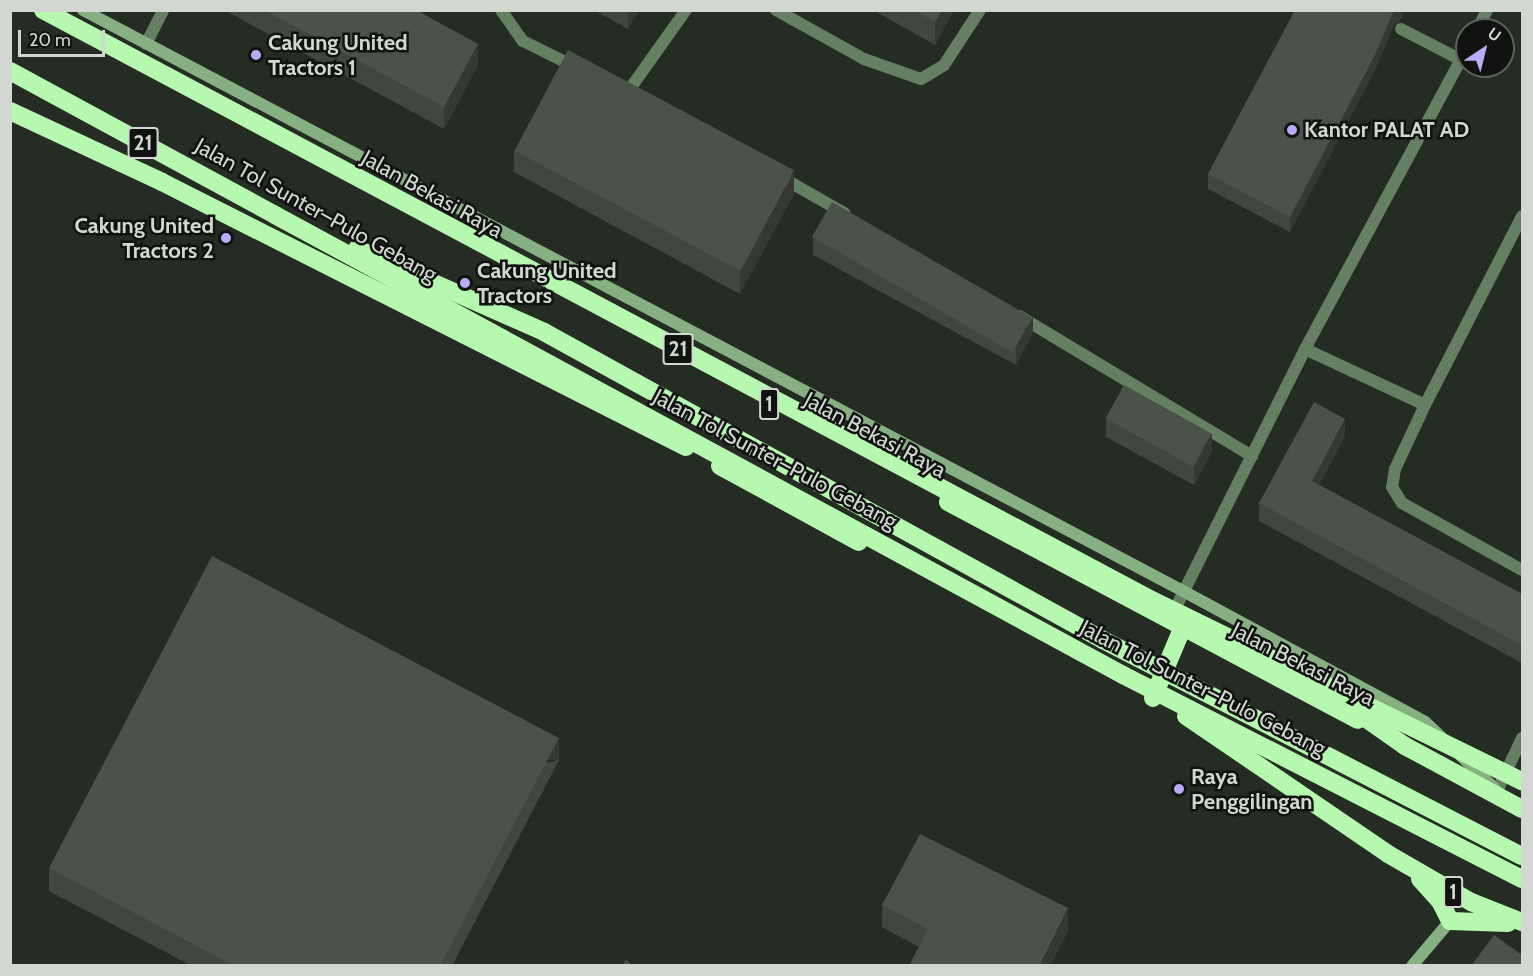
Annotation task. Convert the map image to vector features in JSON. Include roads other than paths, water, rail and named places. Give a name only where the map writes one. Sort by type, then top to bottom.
[{"type":"highway","name":"Jalan Bekasi Raya","points":[[48,11],[1176,625],[1522,804]]},
{"type":"highway","name":"Jalan Tol Sunter–Pulo Gebang","points":[[48,11],[945,492],[1316,681],[1522,781]]},
{"type":"highway","name":"Jalan Tol Sunter–Pulo Gebang","points":[[10,71],[1075,649],[1522,879]]},
{"type":"highway","name":"1","points":[[10,111],[162,182],[690,449],[1202,724],[1388,854],[1471,902],[1522,924]]},
{"type":"highway","points":[[275,216],[466,295],[544,332],[1103,640],[1522,856]]},
{"type":"highway","points":[[1153,698],[1176,625]]},
{"type":"highway","points":[[1316,681],[1405,746],[1522,810]]},
{"type":"highway","points":[[1388,854],[1426,886],[1450,921],[1522,924]]},
{"type":"street","name":"Jalan Bekasi Raya","points":[[83,10],[1184,591],[1425,722],[1497,791]]},
{"type":"street","points":[[146,44],[163,10]]},
{"type":"street","points":[[501,10],[523,41],[590,75]]},
{"type":"street","points":[[627,93],[686,10]]},
{"type":"street","points":[[776,10],[864,59],[921,79],[944,65],[980,10]]},
{"type":"street","points":[[1401,29],[1455,57]]},
{"type":"street","points":[[1176,625],[1184,591],[1305,349],[1455,71]]},
{"type":"street","points":[[773,172],[855,219]]},
{"type":"street","points":[[1522,216],[1425,405],[1395,469],[1392,487],[1402,504],[1522,570]]},
{"type":"street","points":[[1005,307],[1252,456]]},
{"type":"street","points":[[1305,349],[1425,405]]},
{"type":"street","points":[[1497,791],[1522,738]]},
{"type":"street","points":[[1412,966],[1450,921]]},
{"type":"place","name":"Cakung United Tractors 1","points":[[256,55]]},
{"type":"place","name":"Kantor PALAT AD","points":[[1292,130]]},
{"type":"place","name":"Cakung United Tractors 2","points":[[226,238]]},
{"type":"place","name":"Cakung United Tractors","points":[[465,283]]},
{"type":"place","name":"Raya Penggilingan","points":[[1179,789]]}]
